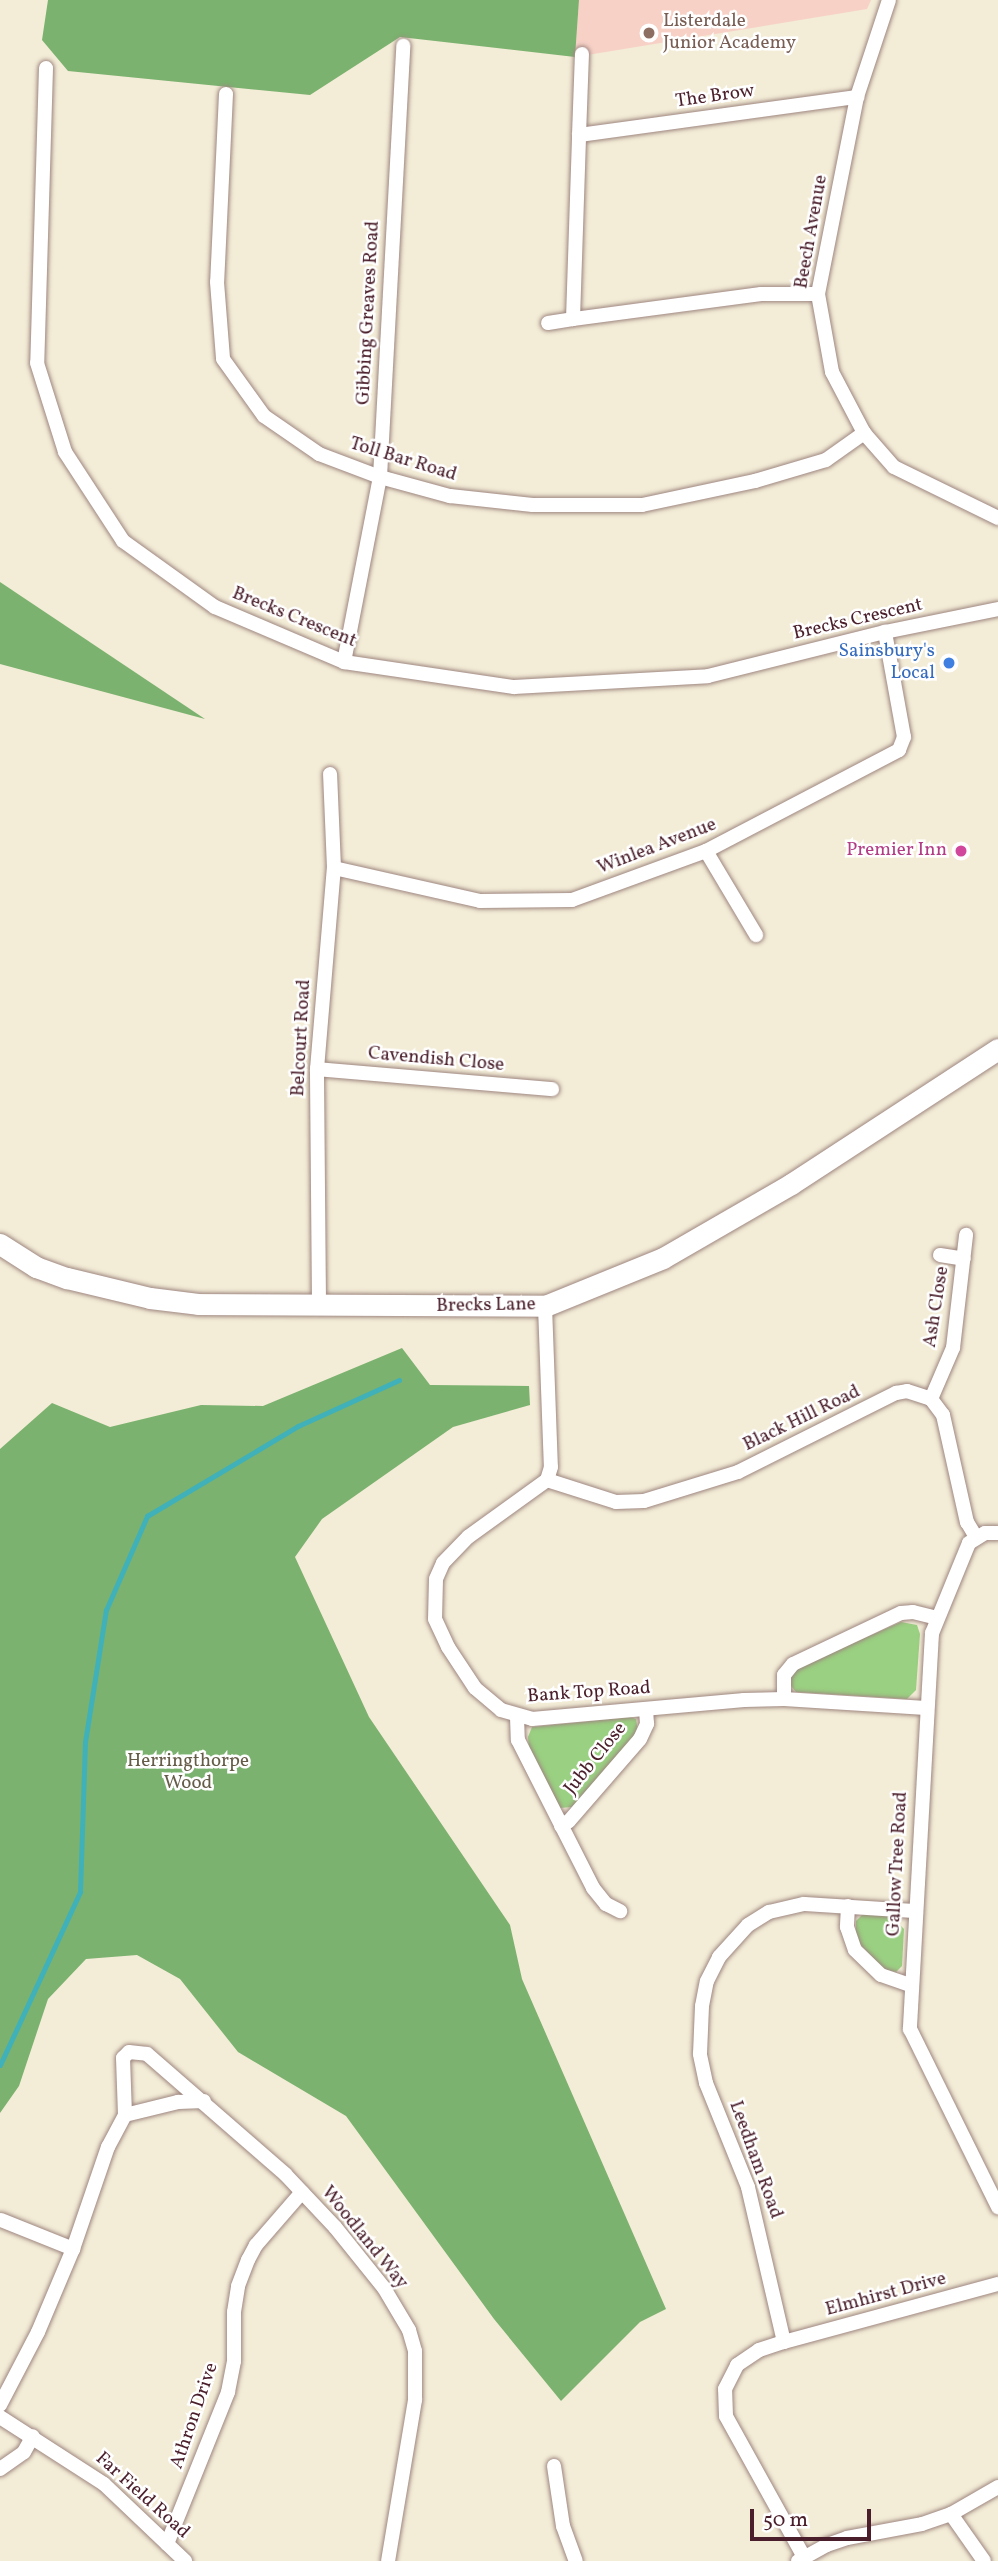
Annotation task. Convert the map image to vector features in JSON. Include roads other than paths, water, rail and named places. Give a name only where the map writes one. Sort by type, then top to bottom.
[{"type":"street","name":"Beech Avenue","points":[[889,0],[857,97],[818,294],[832,372],[864,433],[894,467],[998,518]]},
{"type":"street","name":"Gibbing Greaves Road","points":[[344,662],[380,477],[403,46]]},
{"type":"street","points":[[573,319],[582,54]]},
{"type":"street","name":"Brecks Crescent","points":[[46,68],[37,363],[65,452],[123,541],[215,607],[344,662],[514,687],[708,676],[885,632],[998,610]]},
{"type":"street","name":"Toll Bar Road","points":[[226,94],[217,282],[223,359],[264,416],[319,454],[380,477],[450,496],[533,505],[642,505],[755,481],[826,460],[864,433]]},
{"type":"street","name":"The Brow","points":[[579,135],[857,97]]},
{"type":"street","points":[[548,323],[761,295],[818,294]]},
{"type":"street","name":"Winlea Avenue","points":[[334,868],[480,901],[572,900],[706,851],[899,750],[904,737],[885,632]]},
{"type":"street","name":"Belcourt Road","points":[[319,1304],[317,1069],[334,868],[330,774]]},
{"type":"street","points":[[706,851],[756,935]]},
{"type":"street","name":"Brecks Lane","points":[[0,1244],[36,1266],[67,1278],[150,1298],[198,1304],[545,1306],[663,1258],[790,1184],[998,1049]]},
{"type":"street","name":"Cavendish Close","points":[[317,1069],[552,1089]]},
{"type":"street","name":"Ash Close","points":[[931,1399],[953,1348],[966,1235]]},
{"type":"street","name":"Ash Close","points":[[940,1255],[964,1259]]},
{"type":"street","points":[[545,1306],[551,1467],[547,1480]]},
{"type":"street","name":"Black Hill Road","points":[[547,1480],[616,1502],[644,1502],[738,1472],[896,1393],[907,1391],[931,1399]]},
{"type":"street","points":[[931,1399],[943,1415],[967,1522],[976,1537],[998,1533]]},
{"type":"street","name":"Bank Top Road","points":[[547,1480],[454,1549],[443,1563],[436,1579],[433,1599],[435,1619],[447,1647],[475,1688],[490,1702],[517,1717],[547,1719],[784,1699],[926,1708]]},
{"type":"street","name":"Gallow Tree Road","points":[[976,1537],[965,1549],[932,1633],[910,1985],[910,2029],[914,2042],[998,2207]]},
{"type":"street","points":[[784,1699],[784,1675],[793,1664],[901,1613],[913,1612],[937,1618]]},
{"type":"street","name":"Jubb Close","points":[[561,1826],[569,1821],[640,1739],[647,1724],[646,1709]]},
{"type":"street","name":"Jubb Close","points":[[517,1717],[518,1740],[599,1898],[620,1911]]},
{"type":"street","name":"Leedham Road","points":[[784,2342],[748,2187],[706,2083],[700,2054],[702,2006],[707,1981],[719,1957],[748,1925],[787,1907],[804,1904],[915,1911]]},
{"type":"street","points":[[849,1906],[848,1927],[855,1950],[881,1975],[910,1985]]},
{"type":"street","name":"Woodland Way","points":[[125,2115],[121,2066],[129,2052],[147,2054],[204,2101],[302,2192],[384,2288],[409,2330],[415,2351],[415,2400],[388,2561]]},
{"type":"street","points":[[0,2404],[38,2332],[73,2249],[108,2147],[125,2115],[178,2102],[204,2101]]},
{"type":"street","name":"Athron Drive","points":[[167,2544],[228,2392],[234,2361],[234,2312],[238,2287],[248,2260],[256,2245],[302,2192]]},
{"type":"street","points":[[1,2220],[73,2249]]},
{"type":"street","name":"Elmhirst Drive","points":[[784,2342],[998,2284]]},
{"type":"street","points":[[784,2342],[759,2350],[737,2365],[729,2376],[724,2402],[726,2416],[801,2559],[847,2538],[922,2524],[951,2514],[998,2487]]},
{"type":"street","name":"Far Field Road","points":[[0,2417],[104,2484],[185,2561]]},
{"type":"street","points":[[0,2469],[24,2452],[33,2436]]},
{"type":"street","points":[[554,2466],[561,2513],[576,2561]]},
{"type":"street","points":[[951,2514],[984,2561]]},
{"type":"waterway","points":[[0,2065],[80,1892],[85,1742],[106,1610],[147,1516],[298,1426],[399,1380]]},
{"type":"place","name":"Listerdale Junior Academy","points":[[649,33]]},
{"type":"place","name":"Sainsbury's Local","points":[[949,663]]},
{"type":"place","name":"Premier Inn","points":[[961,851]]},
{"type":"park label","name":"Herringthorpe Wood","points":[[188,1773]]}]
